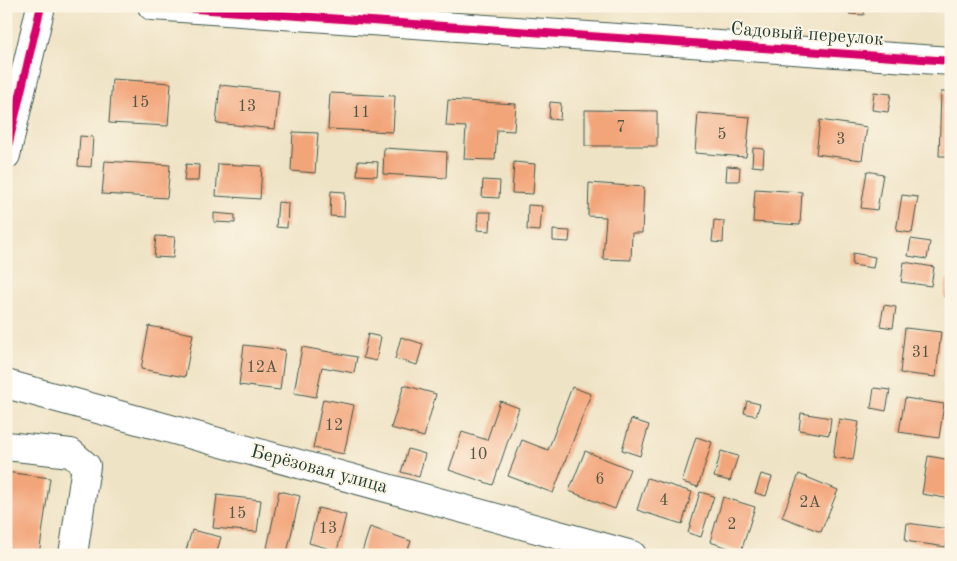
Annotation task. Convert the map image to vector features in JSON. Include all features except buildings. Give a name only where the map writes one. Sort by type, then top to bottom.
[{"type":"street","points":[[6,155],[41,6]]},
{"type":"street","name":"Садовый переулок","points":[[152,6],[951,61]]},
{"type":"street","name":"Берёзовая улица","points":[[6,384],[632,555]]},
{"type":"street","points":[[6,446],[71,453],[86,466],[73,555]]},
{"type":"cycle path","points":[[6,155],[41,6]]},
{"type":"cycle path","points":[[152,6],[951,61]]}]
